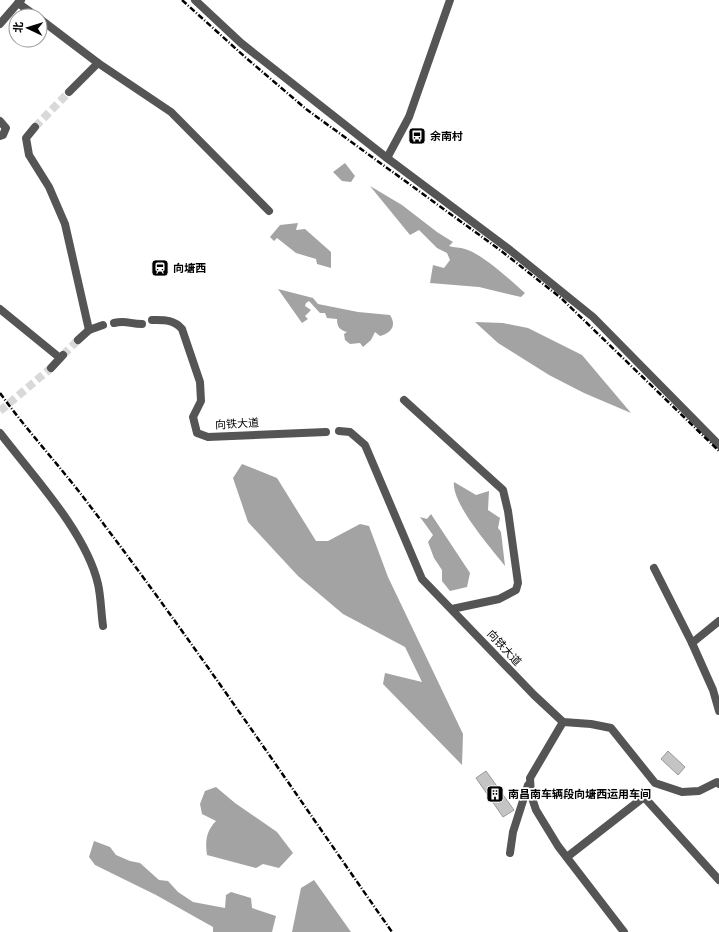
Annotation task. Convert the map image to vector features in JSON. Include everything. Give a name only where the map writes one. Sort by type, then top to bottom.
[{"type":"street","points":[[195,0],[241,43],[387,158],[510,250],[593,318],[719,444]]},
{"type":"street","points":[[387,158],[409,117],[450,0]]},
{"type":"street","points":[[0,24],[20,1],[27,8]]},
{"type":"street","points":[[48,25],[98,63],[171,112],[269,211]]},
{"type":"street","points":[[69,92],[98,63]]},
{"type":"street","points":[[0,121],[6,128],[3,135],[0,136]]},
{"type":"street","points":[[35,127],[26,138],[29,155],[49,187],[65,224],[89,330]]},
{"type":"street","points":[[0,309],[62,356],[51,368]]},
{"type":"street","points":[[114,323],[126,320],[134,324],[142,324]]},
{"type":"street","name":"向铁大道","points":[[152,320],[168,320],[178,324],[182,329],[200,382],[201,401],[193,417],[197,432],[208,437],[326,432]]},
{"type":"street","points":[[78,340],[89,330],[103,325]]},
{"type":"street","points":[[404,400],[503,490],[508,511],[518,583],[516,590],[499,599],[452,609]]},
{"type":"street","name":"向铁大道","points":[[339,431],[350,432],[365,445],[422,579],[534,695],[563,722]]},
{"type":"street","points":[[0,433],[60,509],[85,552],[98,583],[103,626]]},
{"type":"street","points":[[654,568],[692,643],[713,690],[719,711]]},
{"type":"street","points":[[692,643],[719,621]]},
{"type":"street","points":[[510,853],[512,832],[530,778],[563,722],[591,724],[611,728],[655,783],[669,789],[682,792],[699,791],[718,782]]},
{"type":"street","points":[[530,778],[531,795],[536,810],[567,857],[624,932]]},
{"type":"street","points":[[567,857],[644,797],[719,880]]},
{"type":"shaded area","points":[[345,163],[355,176],[351,182],[342,181],[333,172]]},
{"type":"shaded area","points":[[370,186],[402,205],[437,232],[453,242],[449,246],[472,252],[488,262],[525,293],[521,297],[479,287],[430,283],[433,265],[444,268],[450,260],[447,253],[437,248],[419,230],[410,235]]},
{"type":"shaded area","points":[[298,223],[296,230],[305,229],[331,252],[331,268],[317,264],[316,259],[296,253],[277,238],[274,241],[270,237],[280,225]]},
{"type":"shaded area","points":[[278,289],[313,298],[318,304],[358,312],[390,315],[393,326],[390,331],[384,335],[380,336],[375,332],[371,340],[363,347],[360,343],[350,344],[345,340],[344,334],[347,332],[339,327],[337,324],[337,319],[327,318],[325,313],[320,313],[309,301],[305,306],[311,310],[305,316],[308,319],[302,323]]},
{"type":"shaded area","points":[[475,322],[503,323],[528,328],[582,355],[631,413],[584,393],[549,375],[498,343]]},
{"type":"shaded area","points":[[242,464],[277,478],[316,541],[328,541],[360,524],[369,526],[388,577],[463,734],[462,765],[383,684],[385,673],[422,682],[405,647],[343,614],[298,576],[248,522],[233,478]]},
{"type":"shaded area","points":[[454,482],[476,495],[489,491],[488,510],[500,518],[498,528],[501,532],[505,566],[465,513],[455,491]]},
{"type":"shaded area","points":[[431,514],[470,573],[467,587],[450,591],[442,581],[442,570],[434,558],[428,542],[433,535],[420,517],[427,519]]},
{"type":"shaded area","points":[[216,787],[235,803],[277,832],[293,853],[279,868],[263,864],[256,868],[207,855],[206,846],[208,833],[216,821],[202,814],[200,804],[205,791]]},
{"type":"shaded area","points":[[94,841],[110,847],[116,855],[130,861],[140,863],[159,880],[168,881],[178,892],[193,902],[225,908],[226,895],[231,892],[251,898],[252,908],[276,916],[272,932],[213,932],[213,927],[156,895],[95,865],[89,857]]},
{"type":"shaded area","points":[[314,880],[351,932],[292,932],[301,888]]},
{"type":"building","points":[[668,751],[685,767],[678,775],[661,759]]},
{"type":"building","name":"南昌南车辆段向塘西运用车间","points":[[486,771],[514,810],[503,817],[476,778]]},
{"type":"tunnel","points":[[35,127],[69,92]]},
{"type":"tunnel","points":[[63,355],[78,340]]},
{"type":"tunnel","points":[[0,411],[51,368]]},
{"type":"railway","points":[[182,0],[245,57],[306,109],[500,250],[561,298],[719,451]]},
{"type":"railway","points":[[0,393],[79,492],[129,558],[243,717],[392,932]]},
{"type":"place","name":"余南村","points":[[417,136]]},
{"type":"place","name":"向塘西","points":[[160,268]]},
{"type":"place","name":"南昌南车辆段向塘西运用车间","points":[[495,794]]}]
